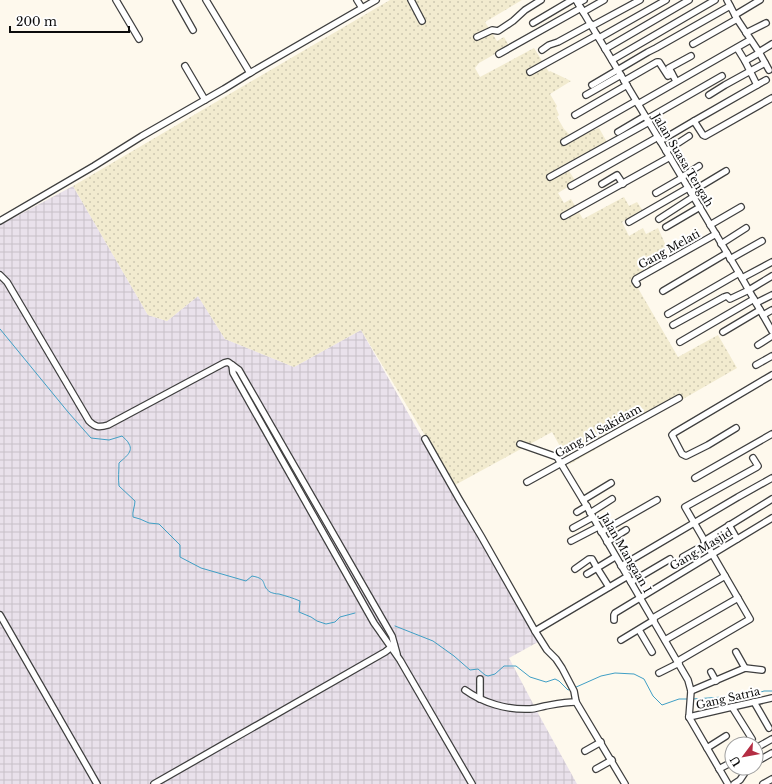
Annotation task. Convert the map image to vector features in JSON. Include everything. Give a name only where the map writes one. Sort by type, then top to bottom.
[{"type":"street","points":[[116,0],[139,39]]},
{"type":"street","points":[[176,0],[193,30]]},
{"type":"street","points":[[206,0],[250,73]]},
{"type":"street","points":[[357,0],[362,8]]},
{"type":"street","points":[[0,221],[376,0]]},
{"type":"street","points":[[410,0],[422,21]]},
{"type":"street","points":[[477,37],[490,31],[498,31],[513,21],[525,10],[541,0]]},
{"type":"street","points":[[533,23],[572,0]]},
{"type":"street","points":[[580,6],[584,0]]},
{"type":"street","points":[[499,54],[580,6],[604,0]]},
{"type":"street","points":[[542,50],[549,45],[564,39],[640,0]]},
{"type":"street","points":[[530,72],[666,0]]},
{"type":"street","points":[[605,49],[690,0]]},
{"type":"street","points":[[612,60],[715,0]]},
{"type":"street","points":[[727,0],[769,70]]},
{"type":"street","points":[[693,44],[760,0]]},
{"type":"street","name":"Jalan Suasa Tengah","points":[[580,6],[771,327]]},
{"type":"street","points":[[575,115],[622,78],[648,52],[730,6]]},
{"type":"street","points":[[746,33],[766,23]]},
{"type":"street","points":[[564,142],[676,82],[750,40]]},
{"type":"street","points":[[745,61],[772,44]]},
{"type":"street","points":[[737,48],[757,85]]},
{"type":"street","points":[[676,82],[669,68],[691,56]]},
{"type":"street","points":[[586,95],[657,62],[659,62],[668,76],[672,74]]},
{"type":"street","points":[[709,95],[765,63]]},
{"type":"street","points":[[185,66],[205,100]]},
{"type":"street","points":[[550,177],[722,76]]},
{"type":"street","points":[[592,85],[622,78]]},
{"type":"street","points":[[571,186],[694,121],[766,80]]},
{"type":"street","points":[[694,121],[705,136],[772,98]]},
{"type":"street","points":[[618,132],[647,119]]},
{"type":"street","points":[[666,151],[689,136]]},
{"type":"street","points":[[564,216],[670,157]]},
{"type":"street","points":[[656,193],[699,166]]},
{"type":"street","points":[[630,222],[691,192],[726,171]]},
{"type":"street","points":[[602,184],[617,176],[623,184]]},
{"type":"street","points":[[659,219],[691,192]]},
{"type":"street","points":[[666,227],[700,207]]},
{"type":"street","points":[[710,225],[742,207]]},
{"type":"street","points":[[721,244],[746,228]]},
{"type":"street","name":"Gang Melati","points":[[637,284],[635,281],[636,279],[716,234]]},
{"type":"street","points":[[663,291],[762,240]]},
{"type":"street","points":[[668,314],[741,276],[772,262]]},
{"type":"street","points":[[0,275],[7,282],[88,421],[98,427],[108,425],[224,363],[228,362],[240,370],[392,636],[393,646]]},
{"type":"street","points":[[673,325],[724,296],[727,296],[730,299],[749,290],[772,276]]},
{"type":"street","points":[[680,342],[755,301],[772,295]]},
{"type":"street","points":[[723,332],[761,312],[772,310]]},
{"type":"street","points":[[758,345],[772,336]]},
{"type":"street","points":[[756,365],[772,356]]},
{"type":"street","points":[[232,365],[232,373],[374,623],[393,646],[472,784]]},
{"type":"street","points":[[736,428],[686,456],[682,454],[672,435],[690,422],[772,375]]},
{"type":"street","name":"Gang Al Sakidam","points":[[527,482],[679,398]]},
{"type":"street","points":[[695,478],[772,434]]},
{"type":"street","points":[[425,440],[484,540],[535,631],[547,650],[556,659],[573,689],[576,702],[625,784]]},
{"type":"street","name":"Jalan Mangaan I","points":[[520,444],[556,456],[678,662],[688,680],[690,696]]},
{"type":"street","points":[[659,674],[750,619],[685,507],[757,467],[758,466],[753,458]]},
{"type":"street","points":[[621,566],[772,478]]},
{"type":"street","points":[[583,500],[611,483]]},
{"type":"street","points":[[573,528],[612,499]]},
{"type":"street","points":[[683,557],[729,525],[772,499]]},
{"type":"street","points":[[571,542],[600,530],[657,500]]},
{"type":"street","points":[[576,512],[587,506]]},
{"type":"street","name":"Gang Masjid","points":[[614,620],[615,613],[772,518]]},
{"type":"street","points":[[729,525],[737,539]]},
{"type":"street","points":[[607,542],[626,530]]},
{"type":"street","points":[[587,574],[616,557]]},
{"type":"street","points":[[574,569],[591,558],[610,587]]},
{"type":"street","points":[[535,631],[610,587],[670,559]]},
{"type":"street","points":[[621,640],[725,576]]},
{"type":"street","points":[[665,640],[738,598]]},
{"type":"street","points":[[0,615],[97,784]]},
{"type":"street","points":[[639,630],[652,652]]},
{"type":"street","points":[[154,784],[393,646]]},
{"type":"street","points":[[736,652],[745,668]]},
{"type":"street","points":[[728,784],[690,717],[690,696],[716,681],[745,668],[762,670]]},
{"type":"street","points":[[712,672],[716,681]]},
{"type":"street","points":[[480,679],[480,699]]},
{"type":"street","points":[[465,690],[480,699],[510,708],[531,709],[564,702],[576,702]]},
{"type":"street","name":"Gang Satria","points":[[690,717],[772,698]]},
{"type":"street","points":[[754,702],[770,728]]},
{"type":"street","points":[[732,707],[750,736]]},
{"type":"street","points":[[707,748],[724,737]]},
{"type":"street","points":[[585,750],[600,742]]},
{"type":"street","points":[[596,769],[612,760]]},
{"type":"street","points":[[719,769],[724,766]]},
{"type":"street","points":[[734,784],[739,781],[742,776]]},
{"type":"street","points":[[763,784],[772,779]]},
{"type":"shaded area","points":[[390,0],[522,0],[485,22],[497,41],[504,37],[509,46],[479,63],[475,68],[480,77],[534,48],[549,72],[550,71],[571,81],[550,94],[557,106],[556,108],[559,115],[557,117],[564,129],[573,138],[599,128],[608,144],[566,168],[576,182],[558,193],[564,203],[571,199],[583,219],[624,197],[629,206],[637,202],[643,211],[622,222],[629,236],[643,228],[646,234],[658,228],[667,248],[649,258],[654,266],[635,283],[678,357],[718,335],[737,368],[570,464],[552,432],[455,485],[361,330],[294,367],[225,339],[198,296],[167,321],[148,315],[73,186]]},
{"type":"shaded area","points":[[73,186],[148,315],[167,321],[198,296],[225,339],[294,367],[361,330],[538,642],[509,658],[577,784],[0,784],[0,225]]},
{"type":"waterway","points":[[0,329],[91,438],[109,440],[122,436],[128,442],[130,447],[128,455],[119,463],[119,486],[135,501],[133,517],[149,523],[159,524],[180,545],[180,557],[201,568],[246,581],[252,576],[257,577],[263,581],[265,587],[270,592],[300,601],[299,612],[326,624],[335,622],[340,617],[355,613]]},
{"type":"waterway","points":[[395,626],[433,641],[470,670],[478,669],[488,676],[495,674],[504,666],[516,666],[530,677],[546,682],[555,679],[568,690],[571,689]]},
{"type":"waterway","points":[[574,688],[601,676],[615,673],[634,674],[644,679],[653,696],[662,705],[679,699],[688,699]]},
{"type":"waterway","points":[[693,699],[753,695],[764,691],[772,691]]}]
